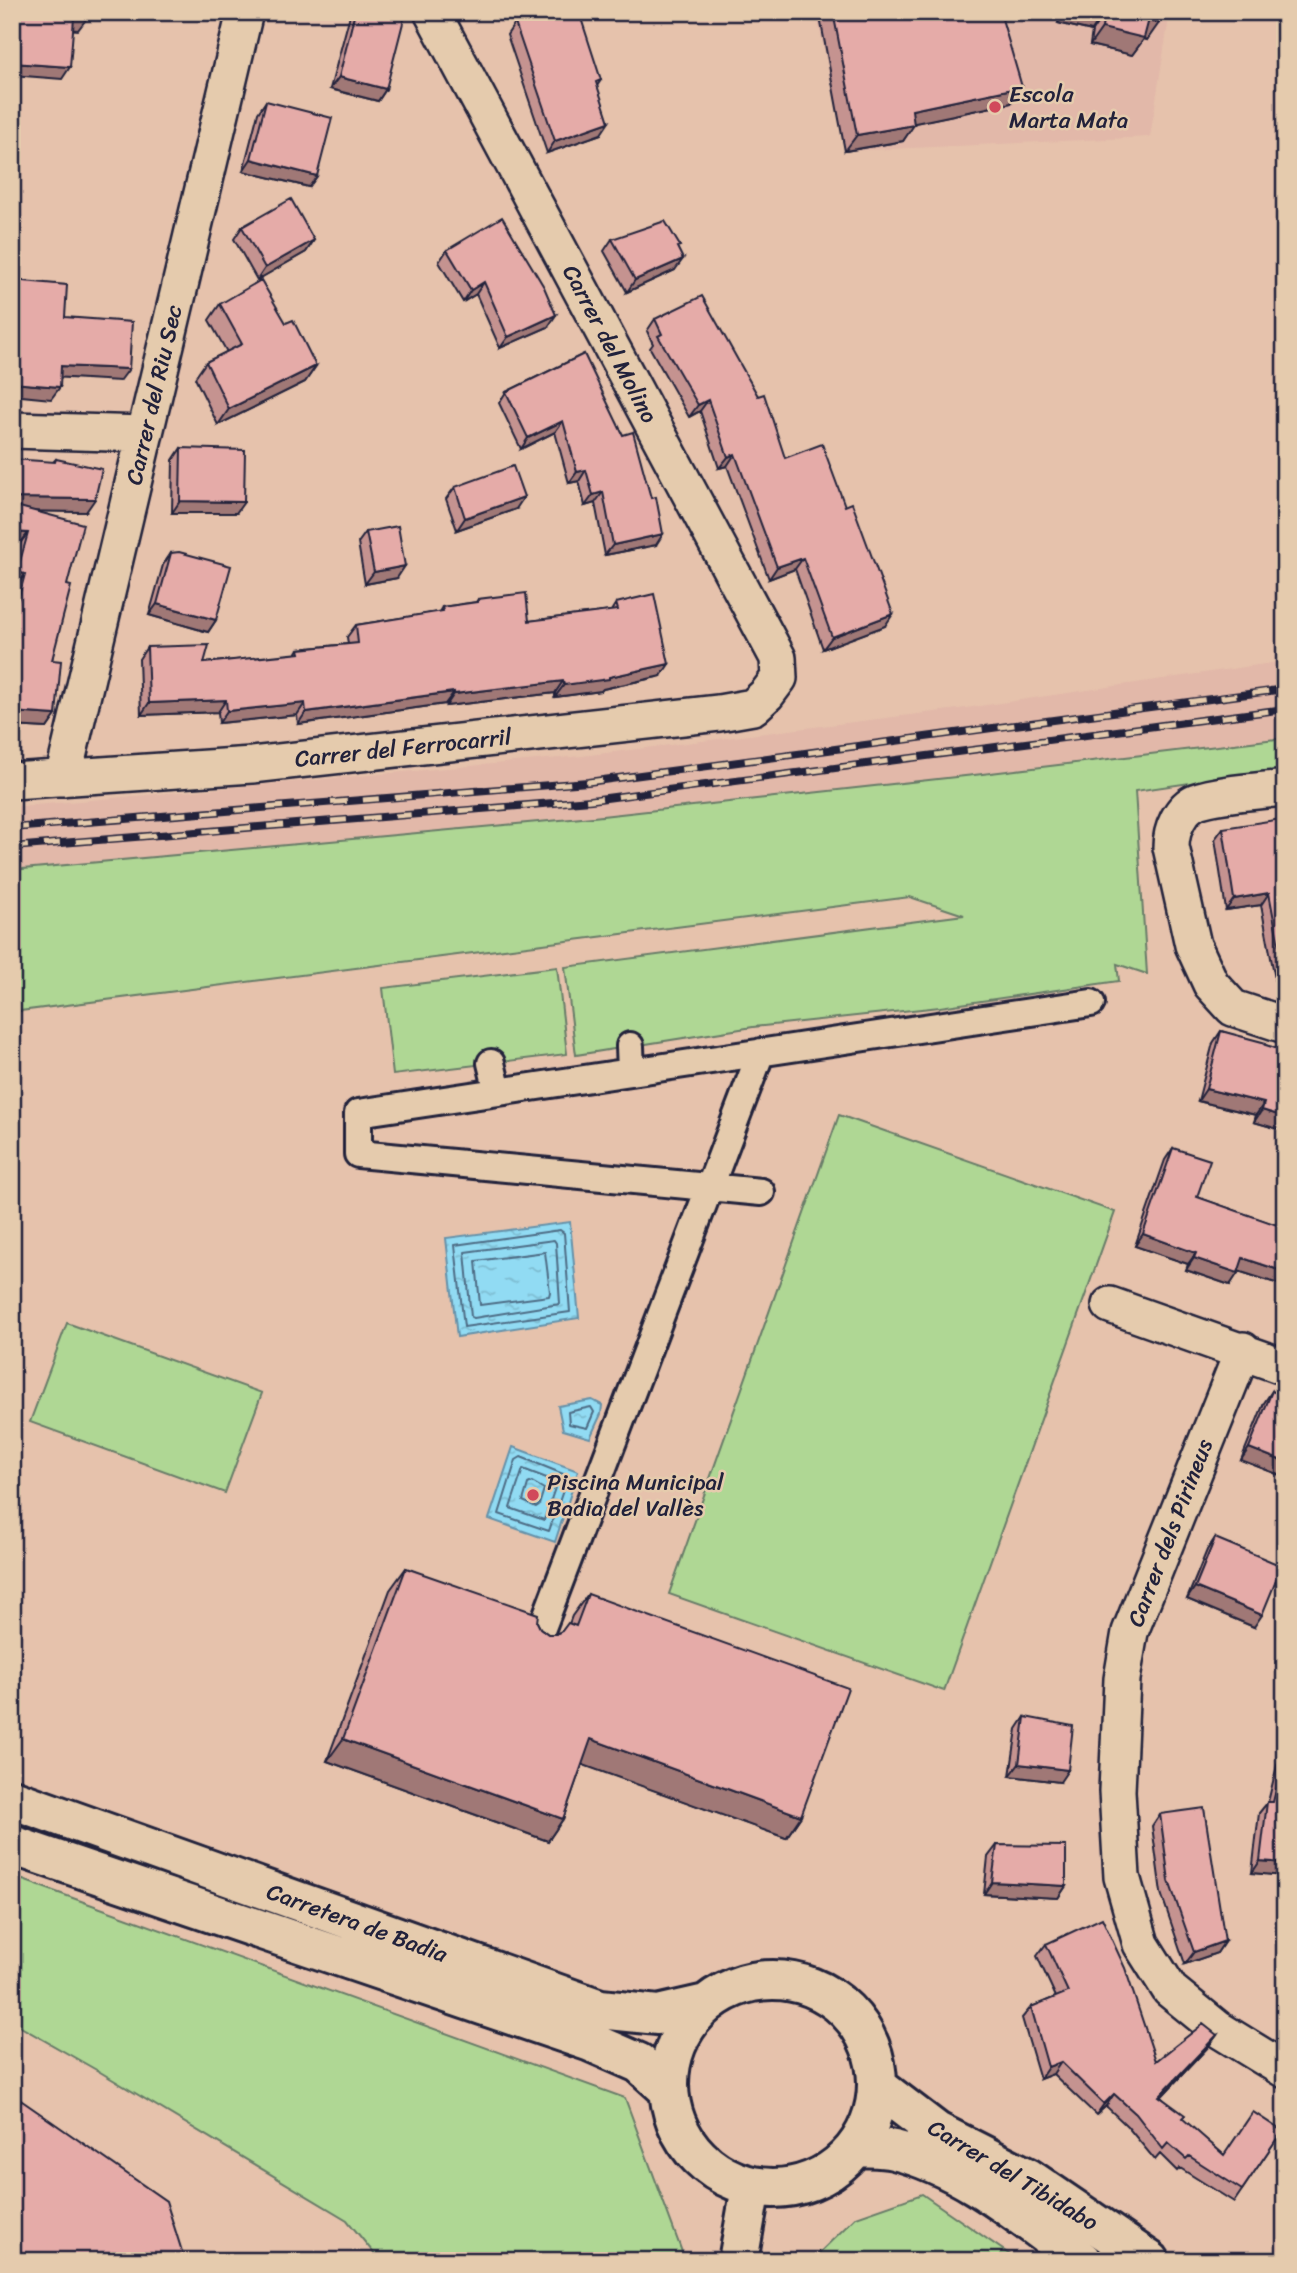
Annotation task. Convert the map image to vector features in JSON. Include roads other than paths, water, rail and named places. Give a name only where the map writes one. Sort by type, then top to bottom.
[{"type":"street","name":"Carrer del Riu Sec","points":[[63,778],[245,12]]},
{"type":"street","name":"Carrer del Molino","points":[[432,12],[778,658],[779,678]]},
{"type":"street","points":[[12,430],[145,434]]},
{"type":"street","name":"Carrer del Ferrocarril","points":[[12,781],[252,765],[719,713],[752,707],[767,694],[779,678]]},
{"type":"street","points":[[1285,788],[1195,802],[1177,821],[1171,834],[1171,847],[1192,945],[1211,984],[1233,1008],[1285,1025]]},
{"type":"street","points":[[761,1192],[358,1154],[358,1113],[498,1092],[630,1059],[761,1052],[908,1020],[972,1011],[1091,1003]]},
{"type":"street","points":[[537,1641],[761,1052]]},
{"type":"street","points":[[491,1063],[498,1092]]},
{"type":"street","points":[[1110,1305],[1285,1367]]},
{"type":"street","name":"Carrer dels Pirineus","points":[[1243,1350],[1130,1632],[1122,1679],[1117,1791],[1122,1877],[1141,1944],[1170,1990],[1218,2029],[1285,2070]]},
{"type":"street","name":"Carretera de Badia","points":[[12,1799],[600,2009],[658,2015],[706,2004]]},
{"type":"street","name":"Carretera de Badia","points":[[12,1845],[591,2042],[639,2063],[669,2090]]},
{"type":"street","points":[[773,1980],[801,1983],[827,1994],[851,2014],[866,2035],[875,2059],[878,2087],[875,2110],[866,2133],[837,2167],[813,2181],[781,2188],[751,2187],[736,2182],[715,2171],[698,2157],[683,2137],[674,2116],[669,2090],[671,2063],[679,2040],[691,2020],[706,2004],[726,1991],[749,1983],[773,1980]]},
{"type":"street","name":"Carrer del Tibidabo","points":[[878,2087],[937,2132],[1028,2178],[1150,2261]]},
{"type":"street","points":[[856,2147],[892,2149],[929,2161],[979,2187],[1082,2261]]},
{"type":"street","points":[[738,2261],[751,2187]]},
{"type":"water","points":[[570,1222],[579,1318],[457,1337],[446,1238]]},
{"type":"water","points":[[592,1400],[602,1405],[601,1414],[590,1438],[563,1430],[558,1406]]},
{"type":"water","name":"Piscina Municipal Badia del Vallès","points":[[513,1447],[578,1471],[555,1542],[489,1519]]},
{"type":"railway","points":[[12,828],[588,782],[1285,689]]},
{"type":"railway","points":[[12,847],[591,800],[1285,709]]},
{"type":"place","name":"Escola Marta Mata","points":[[995,107]]},
{"type":"place","name":"Piscina Municipal Badia del Vallès","points":[[533,1495]]}]
